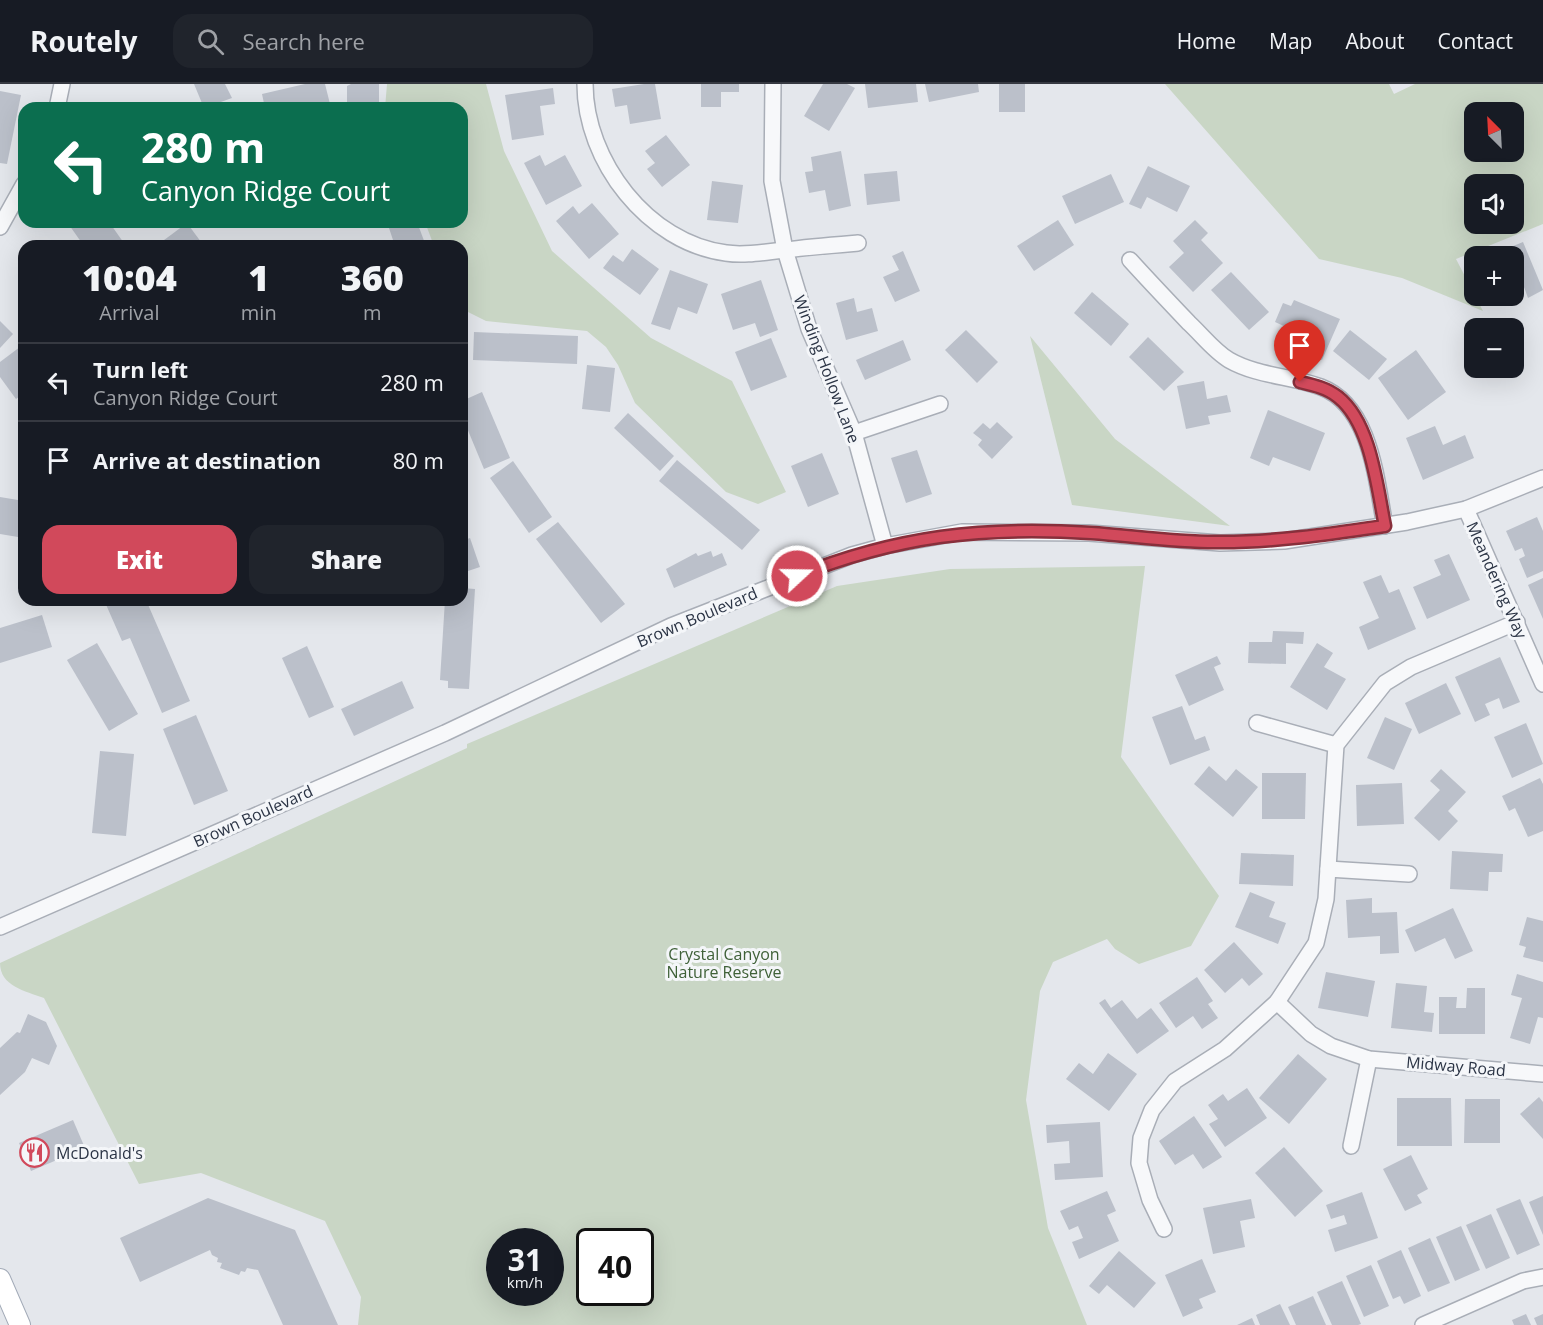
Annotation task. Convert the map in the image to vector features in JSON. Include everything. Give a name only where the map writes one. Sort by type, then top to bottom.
[{"type":"main road","points":[[0,1280],[20,1325]]},
{"type":"street","points":[[58,102],[62,84]]},
{"type":"street","points":[[585,84],[593,138],[606,163],[634,203],[682,240],[704,249],[744,254],[858,243]]},
{"type":"street","name":"Winding Hollow Lane","points":[[773,84],[772,181],[785,250],[809,329],[854,433],[885,546]]},
{"type":"street","points":[[0,227],[18,195]]},
{"type":"street","points":[[1130,260],[1212,347],[1229,360],[1258,372],[1321,387],[1346,404],[1359,424],[1372,461],[1385,526]]},
{"type":"street","points":[[854,433],[940,404]]},
{"type":"street","name":"Brown Boulevard","points":[[0,927],[445,733],[671,626],[818,567],[885,546],[962,532],[1022,531],[1220,543],[1284,541],[1385,526],[1466,509],[1543,478]]},
{"type":"street","name":"Meandering Way","points":[[1466,509],[1543,684]]},
{"type":"street","points":[[1164,1229],[1150,1200],[1139,1163],[1141,1138],[1152,1110],[1175,1081],[1225,1049],[1277,1002],[1316,943],[1326,898],[1335,745],[1385,683],[1411,667],[1517,622]]},
{"type":"street","points":[[1257,723],[1335,745]]},
{"type":"street","points":[[1328,869],[1409,874]]},
{"type":"street","name":"Midway Road","points":[[1277,1002],[1311,1034],[1331,1046],[1369,1059],[1543,1074]]},
{"type":"street","points":[[1351,1146],[1369,1059]]},
{"type":"street","points":[[1423,1325],[1523,1281],[1543,1277]]},
{"type":"green space","points":[[387,84],[486,84],[504,151],[552,251],[651,338],[732,381],[786,492],[758,504],[726,492],[635,403],[618,365],[606,347],[587,331],[486,321],[468,312],[468,240],[432,240],[427,228],[468,228],[468,102],[386,102]]},
{"type":"green space","points":[[1165,84],[1389,84],[1394,94],[1415,84],[1543,84],[1543,224],[1524,232],[1524,174],[1464,174],[1464,234],[1518,234],[1488,246],[1464,246],[1464,256],[1456,259],[1464,274],[1464,303],[1402,278],[1319,259]]},
{"type":"green space","points":[[1471,306],[1480,306],[1483,311]]},
{"type":"green space","points":[[1030,336],[1115,439],[1230,526],[1072,505]]},
{"type":"green space","name":"Crystal Canyon Nature Reserve","points":[[1145,566],[1121,757],[1219,896],[1191,946],[1139,964],[1115,949],[1107,939],[1053,962],[1040,991],[1026,1100],[1048,1228],[1087,1325],[358,1325],[361,1297],[325,1221],[201,1173],[139,1184],[44,998],[15,987],[1,971],[0,963],[467,748],[467,744],[837,586],[950,569]]},
{"type":"building","points":[[194,84],[225,84],[232,98],[221,102],[202,102]]},
{"type":"building","points":[[305,84],[325,84],[330,102],[264,102],[262,94]]},
{"type":"building","points":[[379,84],[379,102],[347,102],[347,86]]},
{"type":"building","points":[[655,84],[661,119],[630,124],[627,105],[615,107],[612,89]]},
{"type":"building","points":[[701,84],[739,84],[739,92],[721,92],[721,107],[701,107]]},
{"type":"building","points":[[823,84],[847,84],[855,88],[829,131],[804,116]]},
{"type":"building","points":[[865,84],[916,84],[918,102],[868,108]]},
{"type":"building","points":[[925,84],[978,84],[979,92],[929,102]]},
{"type":"building","points":[[999,84],[1025,84],[1025,112],[999,112]]},
{"type":"building","points":[[553,88],[555,104],[540,106],[544,135],[512,140],[505,95]]},
{"type":"building","points":[[0,91],[21,95],[7,164],[0,163]]},
{"type":"building","points":[[666,135],[690,165],[662,187],[647,169],[655,163],[645,151]]},
{"type":"building","points":[[841,151],[851,206],[829,211],[825,190],[809,193],[805,172],[813,171],[811,157]]},
{"type":"building","points":[[540,155],[545,166],[565,155],[582,186],[546,205],[524,163]]},
{"type":"building","points":[[1148,166],[1190,186],[1177,212],[1147,197],[1141,209],[1129,204]]},
{"type":"building","points":[[897,171],[900,201],[867,205],[864,174]]},
{"type":"building","points":[[1111,174],[1124,202],[1075,224],[1062,196]]},
{"type":"building","points":[[712,181],[743,185],[738,223],[707,220]]},
{"type":"building","points":[[592,203],[619,234],[589,259],[556,221],[573,206],[579,214]]},
{"type":"building","points":[[1058,220],[1074,245],[1034,271],[1017,246]]},
{"type":"building","points":[[1195,220],[1208,233],[1201,240],[1223,263],[1193,292],[1169,267],[1184,253],[1173,241]]},
{"type":"building","points":[[71,228],[113,228],[122,240],[80,240]]},
{"type":"building","points":[[180,228],[191,228],[200,240],[164,240]]},
{"type":"building","points":[[389,228],[419,228],[424,240],[393,240]]},
{"type":"building","points":[[1523,242],[1543,290],[1528,298],[1524,287],[1524,246],[1513,246]]},
{"type":"building","points":[[632,249],[659,269],[640,295],[603,268],[613,255],[623,262]]},
{"type":"building","points":[[903,251],[920,291],[895,302],[883,277],[899,270],[892,256]]},
{"type":"building","points":[[670,270],[708,284],[697,314],[678,307],[670,330],[651,324]]},
{"type":"building","points":[[1231,272],[1269,312],[1249,330],[1211,290]]},
{"type":"building","points":[[761,280],[778,330],[760,337],[755,323],[733,330],[721,294]]},
{"type":"building","points":[[1092,292],[1129,324],[1111,346],[1074,313]]},
{"type":"building","points":[[854,298],[857,312],[872,308],[878,331],[846,340],[836,303]]},
{"type":"building","points":[[1294,300],[1340,319],[1322,360],[1306,354],[1308,348],[1297,344],[1293,354],[1277,347],[1286,327],[1275,322],[1283,303],[1291,306]]},
{"type":"building","points":[[0,321],[13,334],[0,348]]},
{"type":"building","points":[[966,330],[998,362],[977,383],[945,350]]},
{"type":"building","points":[[1350,330],[1387,359],[1369,380],[1333,351]]},
{"type":"building","points":[[474,332],[578,336],[577,364],[473,360]]},
{"type":"building","points":[[1148,337],[1184,372],[1164,391],[1129,357]]},
{"type":"building","points":[[771,338],[787,377],[751,391],[735,352]]},
{"type":"building","points":[[903,340],[911,360],[865,380],[856,360]]},
{"type":"building","points":[[18,348],[18,398],[16,399],[0,377],[0,362]]},
{"type":"building","points":[[1416,350],[1446,392],[1408,420],[1378,378]]},
{"type":"building","points":[[587,365],[615,368],[610,412],[582,409]]},
{"type":"building","points":[[1204,381],[1207,399],[1227,395],[1231,412],[1208,416],[1210,424],[1186,429],[1177,386]]},
{"type":"building","points":[[482,392],[510,458],[484,469],[468,430],[468,398]]},
{"type":"building","points":[[1268,410],[1325,433],[1310,471],[1273,457],[1269,466],[1250,458]]},
{"type":"building","points":[[628,413],[674,456],[660,471],[614,428]]},
{"type":"building","points":[[997,422],[1013,437],[992,459],[978,445],[982,440],[973,433],[983,423],[990,429]]},
{"type":"building","points":[[1435,426],[1443,445],[1465,435],[1474,458],[1423,480],[1406,438]]},
{"type":"building","points":[[917,450],[932,494],[906,503],[891,458]]},
{"type":"building","points":[[822,453],[839,494],[808,507],[791,466]]},
{"type":"building","points":[[677,460],[760,530],[742,550],[659,481]]},
{"type":"building","points":[[513,461],[552,517],[529,533],[490,478]]},
{"type":"building","points":[[0,497],[18,500],[18,537],[0,534]]},
{"type":"building","points":[[1537,517],[1543,531],[1543,571],[1527,578],[1519,559],[1525,556],[1522,548],[1515,551],[1506,531]]},
{"type":"building","points":[[558,522],[625,604],[601,623],[536,539]]},
{"type":"building","points":[[470,538],[480,567],[468,571],[468,539]]},
{"type":"building","points":[[711,551],[713,557],[722,553],[727,565],[674,588],[666,569],[696,553],[698,556]]},
{"type":"building","points":[[1449,554],[1470,600],[1427,619],[1413,587],[1441,575],[1434,560]]},
{"type":"building","points":[[1381,575],[1389,593],[1399,589],[1416,629],[1368,650],[1359,627],[1379,618],[1363,582]]},
{"type":"building","points":[[1543,578],[1543,619],[1528,585]]},
{"type":"building","points":[[468,588],[475,589],[469,689],[448,688],[448,681],[440,680],[445,606],[468,606]]},
{"type":"building","points":[[107,606],[149,606],[190,701],[162,713],[130,638],[122,641]]},
{"type":"building","points":[[42,615],[52,647],[0,663],[0,628]]},
{"type":"building","points":[[1273,631],[1304,632],[1303,644],[1286,643],[1286,664],[1248,663],[1249,642],[1272,642]]},
{"type":"building","points":[[97,643],[138,714],[109,731],[67,660]]},
{"type":"building","points":[[1317,643],[1333,653],[1324,667],[1346,679],[1327,710],[1290,687]]},
{"type":"building","points":[[307,646],[334,707],[309,718],[282,658]]},
{"type":"building","points":[[1217,656],[1221,664],[1214,667],[1224,690],[1189,706],[1175,675]]},
{"type":"building","points":[[1500,657],[1520,702],[1503,709],[1499,698],[1485,704],[1490,715],[1475,722],[1455,677]]},
{"type":"building","points":[[402,681],[414,708],[354,736],[341,709]]},
{"type":"building","points":[[1446,683],[1461,714],[1419,734],[1405,703]]},
{"type":"building","points":[[1182,706],[1195,740],[1205,736],[1210,750],[1170,765],[1152,717]]},
{"type":"building","points":[[196,715],[228,791],[194,805],[163,729]]},
{"type":"building","points":[[1385,717],[1412,729],[1394,770],[1367,758]]},
{"type":"building","points":[[1526,723],[1543,764],[1512,778],[1494,737]]},
{"type":"building","points":[[100,751],[134,754],[126,836],[92,833]]},
{"type":"building","points":[[1209,766],[1226,781],[1236,769],[1258,787],[1233,817],[1194,784]]},
{"type":"building","points":[[1441,769],[1466,792],[1448,811],[1458,821],[1439,841],[1414,818],[1440,790],[1430,781]]},
{"type":"building","points":[[1262,773],[1306,773],[1305,819],[1262,819]]},
{"type":"building","points":[[1540,778],[1543,784],[1543,831],[1528,837],[1515,808],[1509,811],[1502,796]]},
{"type":"building","points":[[1402,783],[1404,824],[1357,826],[1356,785]]},
{"type":"building","points":[[1452,851],[1503,854],[1502,872],[1489,872],[1488,891],[1450,889]]},
{"type":"building","points":[[1241,853],[1294,855],[1293,886],[1239,884]]},
{"type":"building","points":[[1250,892],[1275,902],[1269,917],[1286,923],[1278,944],[1235,927]]},
{"type":"building","points":[[1372,898],[1372,913],[1397,912],[1399,953],[1380,954],[1380,936],[1348,938],[1346,900]]},
{"type":"building","points":[[1453,908],[1473,951],[1455,959],[1445,938],[1415,952],[1405,930]]},
{"type":"building","points":[[1527,917],[1543,921],[1543,962],[1523,957],[1526,947],[1519,945]]},
{"type":"building","points":[[1234,942],[1263,974],[1249,986],[1242,978],[1225,993],[1204,970]]},
{"type":"building","points":[[1326,972],[1375,981],[1368,1017],[1318,1008]]},
{"type":"building","points":[[1517,974],[1543,982],[1543,1018],[1538,1017],[1530,1044],[1510,1038],[1522,998],[1511,995]]},
{"type":"building","points":[[1197,977],[1213,1001],[1208,1004],[1218,1018],[1202,1029],[1193,1016],[1176,1028],[1159,1003]]},
{"type":"building","points":[[1396,983],[1427,986],[1424,1012],[1434,1013],[1432,1032],[1391,1028]]},
{"type":"building","points":[[1467,988],[1485,988],[1485,1034],[1439,1034],[1439,997],[1457,997],[1456,1008],[1466,1008]]},
{"type":"building","points":[[1105,999],[1111,1008],[1122,1000],[1137,1019],[1151,1008],[1169,1031],[1137,1054],[1099,1003]]},
{"type":"building","points":[[28,1014],[46,1022],[57,1046],[49,1065],[32,1058],[25,1072],[0,1095],[0,1048],[17,1032],[20,1033]]},
{"type":"building","points":[[1108,1053],[1137,1074],[1109,1111],[1066,1079],[1079,1063],[1093,1074]]},
{"type":"building","points":[[1298,1054],[1327,1079],[1289,1124],[1259,1098]]},
{"type":"building","points":[[1247,1088],[1267,1118],[1225,1147],[1209,1124],[1218,1119],[1208,1105],[1223,1094],[1228,1101]]},
{"type":"building","points":[[1539,1097],[1543,1102],[1543,1139],[1520,1114]]},
{"type":"building","points":[[1397,1098],[1451,1098],[1452,1146],[1397,1146]]},
{"type":"building","points":[[1465,1099],[1500,1099],[1500,1143],[1464,1143]]},
{"type":"building","points":[[1194,1116],[1222,1157],[1203,1169],[1193,1154],[1175,1165],[1159,1141]]},
{"type":"building","points":[[73,1120],[85,1148],[31,1171],[19,1143]]},
{"type":"building","points":[[1100,1122],[1103,1177],[1055,1180],[1054,1164],[1070,1163],[1069,1141],[1047,1143],[1046,1125]]},
{"type":"building","points":[[1284,1147],[1323,1191],[1295,1217],[1255,1173]]},
{"type":"building","points":[[1411,1155],[1428,1189],[1417,1195],[1422,1203],[1405,1211],[1383,1169]]},
{"type":"building","points":[[1107,1191],[1116,1211],[1107,1215],[1119,1241],[1079,1259],[1072,1242],[1083,1238],[1078,1226],[1069,1230],[1060,1211]]},
{"type":"building","points":[[1362,1192],[1378,1238],[1335,1252],[1328,1230],[1347,1224],[1344,1215],[1331,1219],[1326,1205]]},
{"type":"building","points":[[1543,1196],[1543,1235],[1529,1202]]},
{"type":"building","points":[[208,1198],[295,1230],[338,1325],[283,1325],[258,1270],[247,1268],[239,1275],[220,1268],[222,1263],[217,1262],[218,1258],[212,1255],[210,1250],[140,1282],[120,1238]]},
{"type":"building","points":[[1251,1199],[1255,1218],[1240,1221],[1245,1247],[1213,1254],[1203,1208]]},
{"type":"building","points":[[1520,1199],[1540,1245],[1517,1255],[1496,1209]]},
{"type":"building","points":[[1491,1214],[1510,1258],[1486,1269],[1466,1225]]},
{"type":"building","points":[[1461,1226],[1480,1270],[1455,1281],[1436,1237]]},
{"type":"building","points":[[1430,1238],[1450,1283],[1428,1292],[1408,1248]]},
{"type":"building","points":[[1401,1250],[1421,1296],[1404,1304],[1400,1296],[1393,1299],[1377,1261]]},
{"type":"building","points":[[1119,1251],[1156,1283],[1134,1308],[1107,1285],[1099,1294],[1089,1286]]},
{"type":"building","points":[[1202,1259],[1216,1292],[1199,1299],[1203,1308],[1183,1317],[1165,1275]]},
{"type":"building","points":[[1371,1265],[1389,1306],[1364,1317],[1346,1276]]},
{"type":"building","points":[[1342,1281],[1361,1324],[1332,1325],[1317,1292]]},
{"type":"building","points":[[1313,1296],[1326,1325],[1296,1325],[1288,1307]]},
{"type":"building","points":[[1280,1304],[1290,1325],[1260,1325],[1256,1315]]},
{"type":"building","points":[[1526,1314],[1531,1325],[1514,1325],[1512,1320]]},
{"type":"building","points":[[1543,1314],[1543,1325],[1537,1325],[1534,1318]]},
{"type":"building","points":[[1252,1318],[1255,1325],[1237,1325]]},
{"type":"place","name":"McDonald's","points":[[35,1153]]},
{"type":"route","points":[[797,576],[852,555],[885,546],[962,532],[1089,533],[1220,543],[1284,541],[1385,526],[1372,461],[1359,424],[1346,404],[1336,395],[1321,387],[1300,382]]}]
